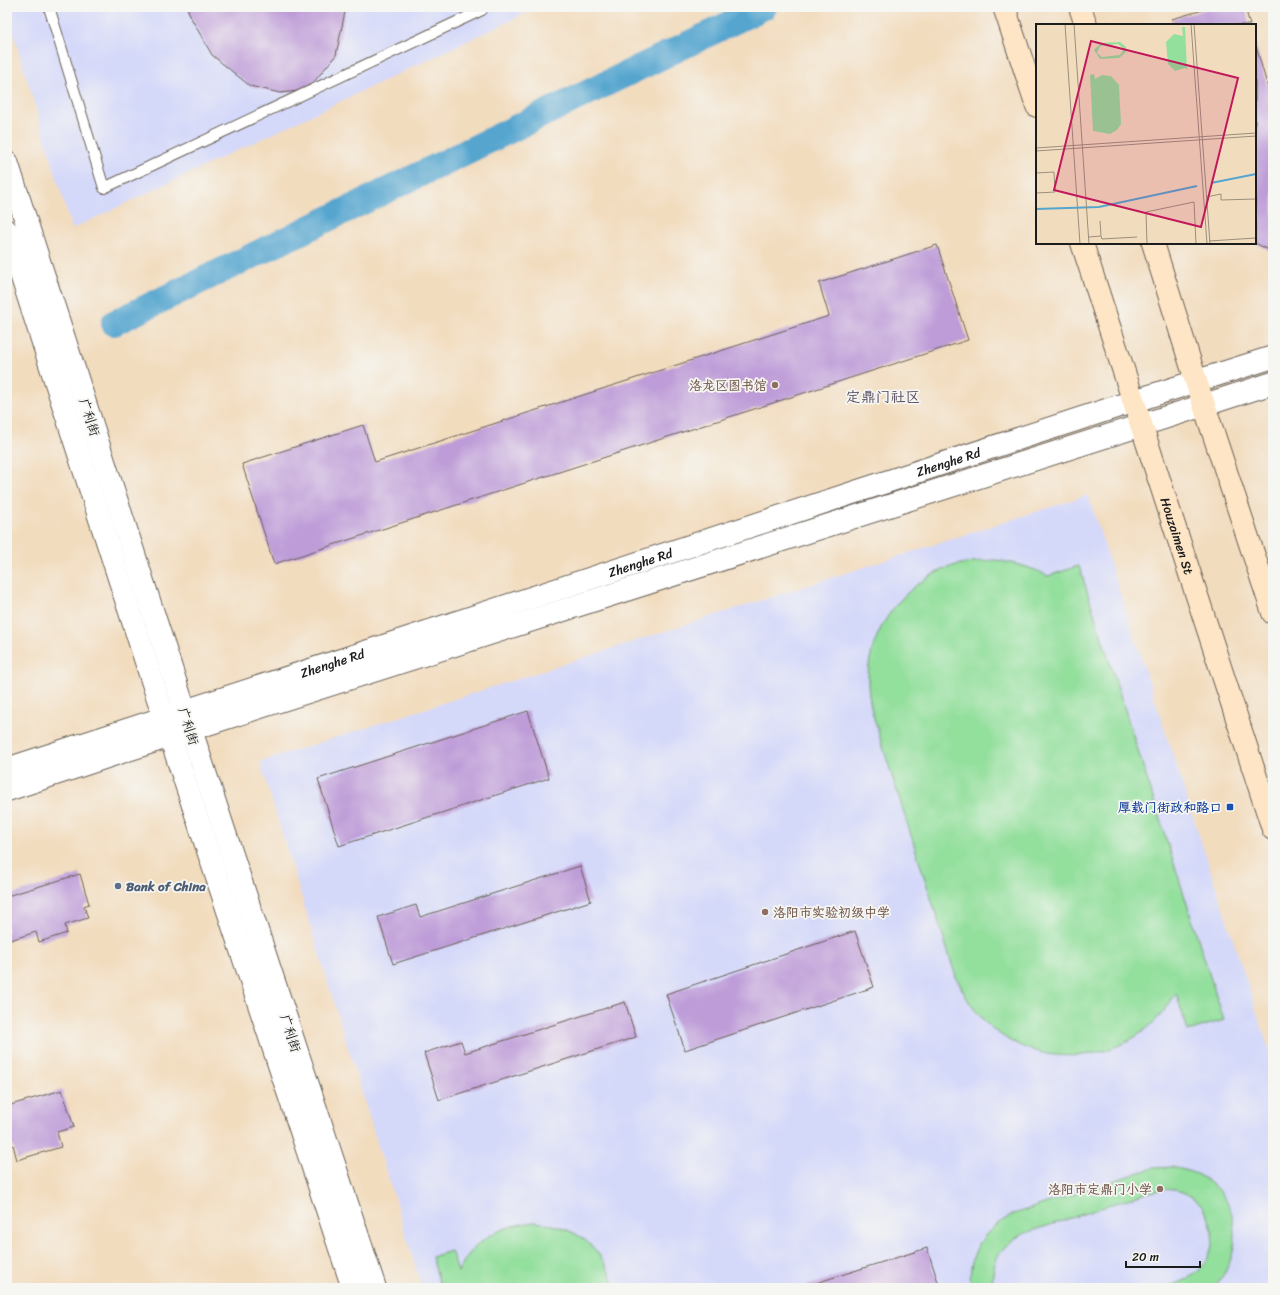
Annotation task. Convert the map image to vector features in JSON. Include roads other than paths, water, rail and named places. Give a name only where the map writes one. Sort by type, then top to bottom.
[{"type":"main road","points":[[1004,7],[1036,103]]},
{"type":"main road","points":[[1080,7],[1086,24]]},
{"type":"main road","name":"Houzaimen St","points":[[1082,244],[1273,829]]},
{"type":"main road","points":[[1153,244],[1196,381],[1273,613]]},
{"type":"street","name":"广利街","points":[[7,162],[23,257],[167,727],[353,1288]]},
{"type":"street","name":"广利街","points":[[7,231],[23,257],[188,720],[376,1288]]},
{"type":"street","name":"Zhenghe Rd","points":[[7,790],[167,727],[1134,401],[1273,357]]},
{"type":"street","name":"Zhenghe Rd","points":[[188,720],[1142,425],[1273,383]]},
{"type":"street","name":"Zhenghe Rd","points":[[7,769],[167,727]]},
{"type":"lane","points":[[49,7],[104,188],[482,10],[480,7]]},
{"type":"waterway","points":[[114,323],[764,7]]},
{"type":"place","name":"洛龙区图书馆","points":[[775,385]]},
{"type":"place","name":"厚载门街政和路口","points":[[1230,807]]},
{"type":"place","name":"Bank of China","points":[[118,886]]},
{"type":"place","name":"洛阳市实验初级中学","points":[[765,912]]},
{"type":"place","name":"洛阳市定鼎门小学","points":[[1160,1189]]},
{"type":"district","name":"定鼎门社区","points":[[883,397]]}]
